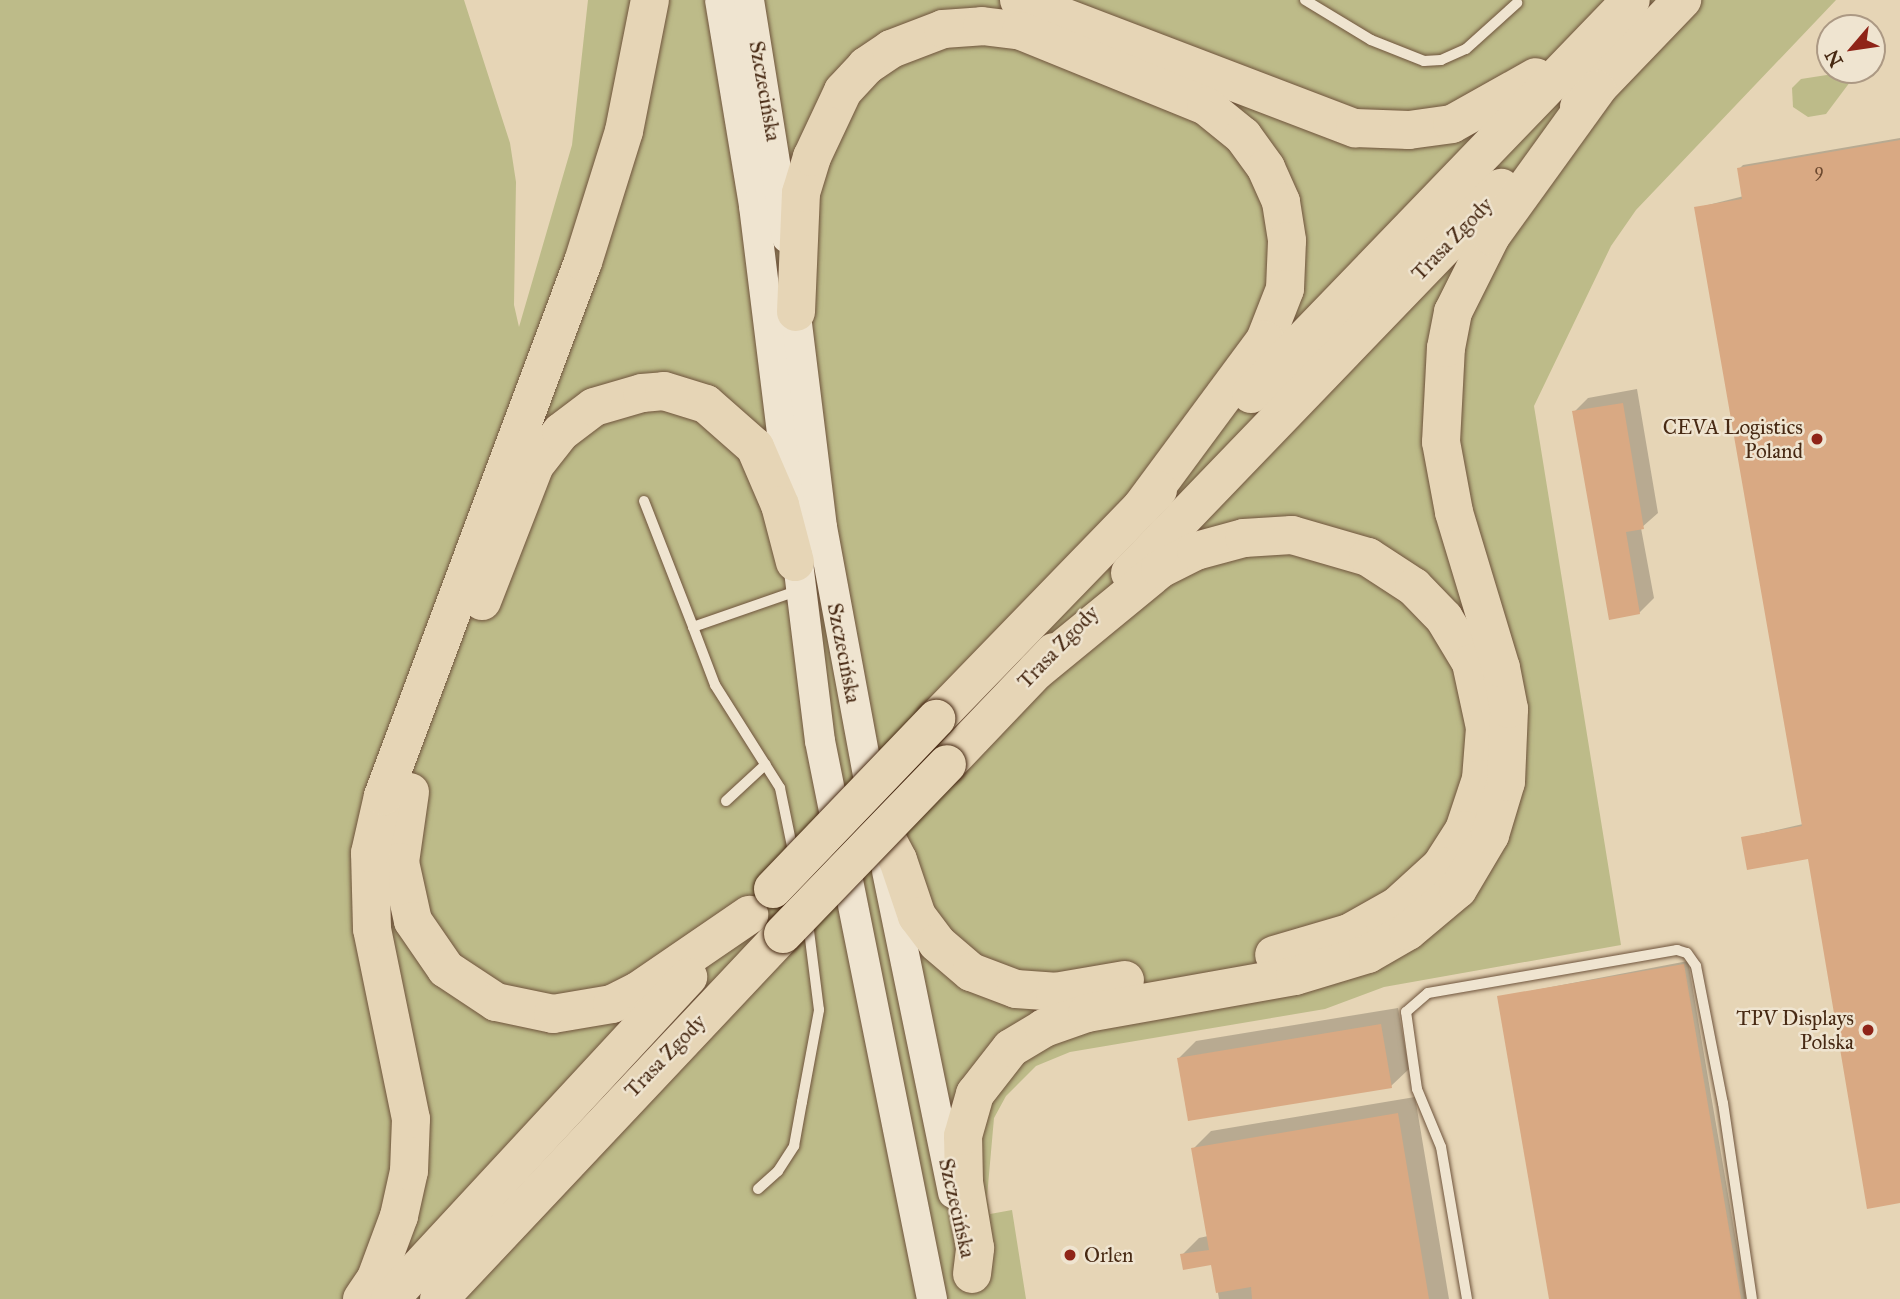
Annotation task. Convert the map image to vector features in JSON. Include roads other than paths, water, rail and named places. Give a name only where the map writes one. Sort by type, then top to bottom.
[{"type":"highway","points":[[362,1299],[376,1278],[399,1216],[409,1171],[411,1132],[400,1054],[372,929],[370,853],[383,796],[590,240],[624,131],[650,0]]},
{"type":"highway","points":[[1019,0],[1309,114],[1355,128],[1409,130],[1452,124],[1501,100],[1630,0]]},
{"type":"highway","name":"Trasa Zgody","points":[[390,1299],[528,1145],[781,895],[936,719],[1630,0]]},
{"type":"highway","name":"Trasa Zgody","points":[[439,1299],[556,1170],[1682,0]]},
{"type":"highway","points":[[796,312],[801,193],[812,158],[843,91],[866,66],[891,49],[943,29],[982,26],[1021,31],[1206,106],[1243,136],[1266,167],[1281,202],[1287,241],[1285,289],[1265,340],[1140,509]]},
{"type":"highway","points":[[975,1287],[975,1248],[964,1182],[963,1136],[975,1094],[1011,1048],[1044,1028],[1087,1013],[1296,976],[1368,954],[1408,932],[1458,889],[1490,835],[1506,782],[1509,709],[1501,668],[1454,512],[1441,442],[1446,348],[1453,312],[1491,236],[1597,89]]},
{"type":"highway","points":[[781,895],[638,991],[612,1004],[568,1014],[524,1011],[470,988],[428,946],[404,892],[401,830],[417,771],[535,465],[561,432],[594,407],[621,396],[664,391],[706,404],[729,419],[755,447],[763,462],[797,576]]},
{"type":"highway","points":[[876,818],[898,860],[917,916],[942,948],[994,983],[1055,992],[1276,955],[1374,921],[1419,889],[1441,866],[1464,830],[1481,779],[1485,728],[1480,694],[1471,663],[1444,618],[1414,587],[1368,556],[1333,545],[1292,536],[1244,538],[1196,551],[1160,569],[1036,671]]},
{"type":"highway","points":[[462,1299],[556,1170]]},
{"type":"main road","name":"Szczecińska","points":[[720,0],[754,206],[797,576],[820,741],[932,1299]]},
{"type":"main road","name":"Szczecińska","points":[[749,0],[769,111],[828,567],[876,818],[975,1287]]},
{"type":"lane","points":[[1305,0],[1371,40],[1424,61],[1441,60],[1466,49],[1517,3]]},
{"type":"lane","points":[[644,501],[715,685],[780,788],[781,895],[816,966],[819,1010],[794,1146],[778,1171],[758,1189]]},
{"type":"lane","points":[[693,627],[797,576]]},
{"type":"lane","points":[[726,801],[766,764]]},
{"type":"lane","points":[[1468,1299],[1441,1147],[1417,1089],[1406,1012],[1428,993],[1677,950],[1687,953],[1696,967],[1723,1103],[1752,1299]]},
{"type":"place","name":"CEVA Logistics Poland","points":[[1817,439]]},
{"type":"place","name":"TPV Displays Polska","points":[[1868,1030]]},
{"type":"place","name":"Orlen","points":[[1070,1255]]}]
